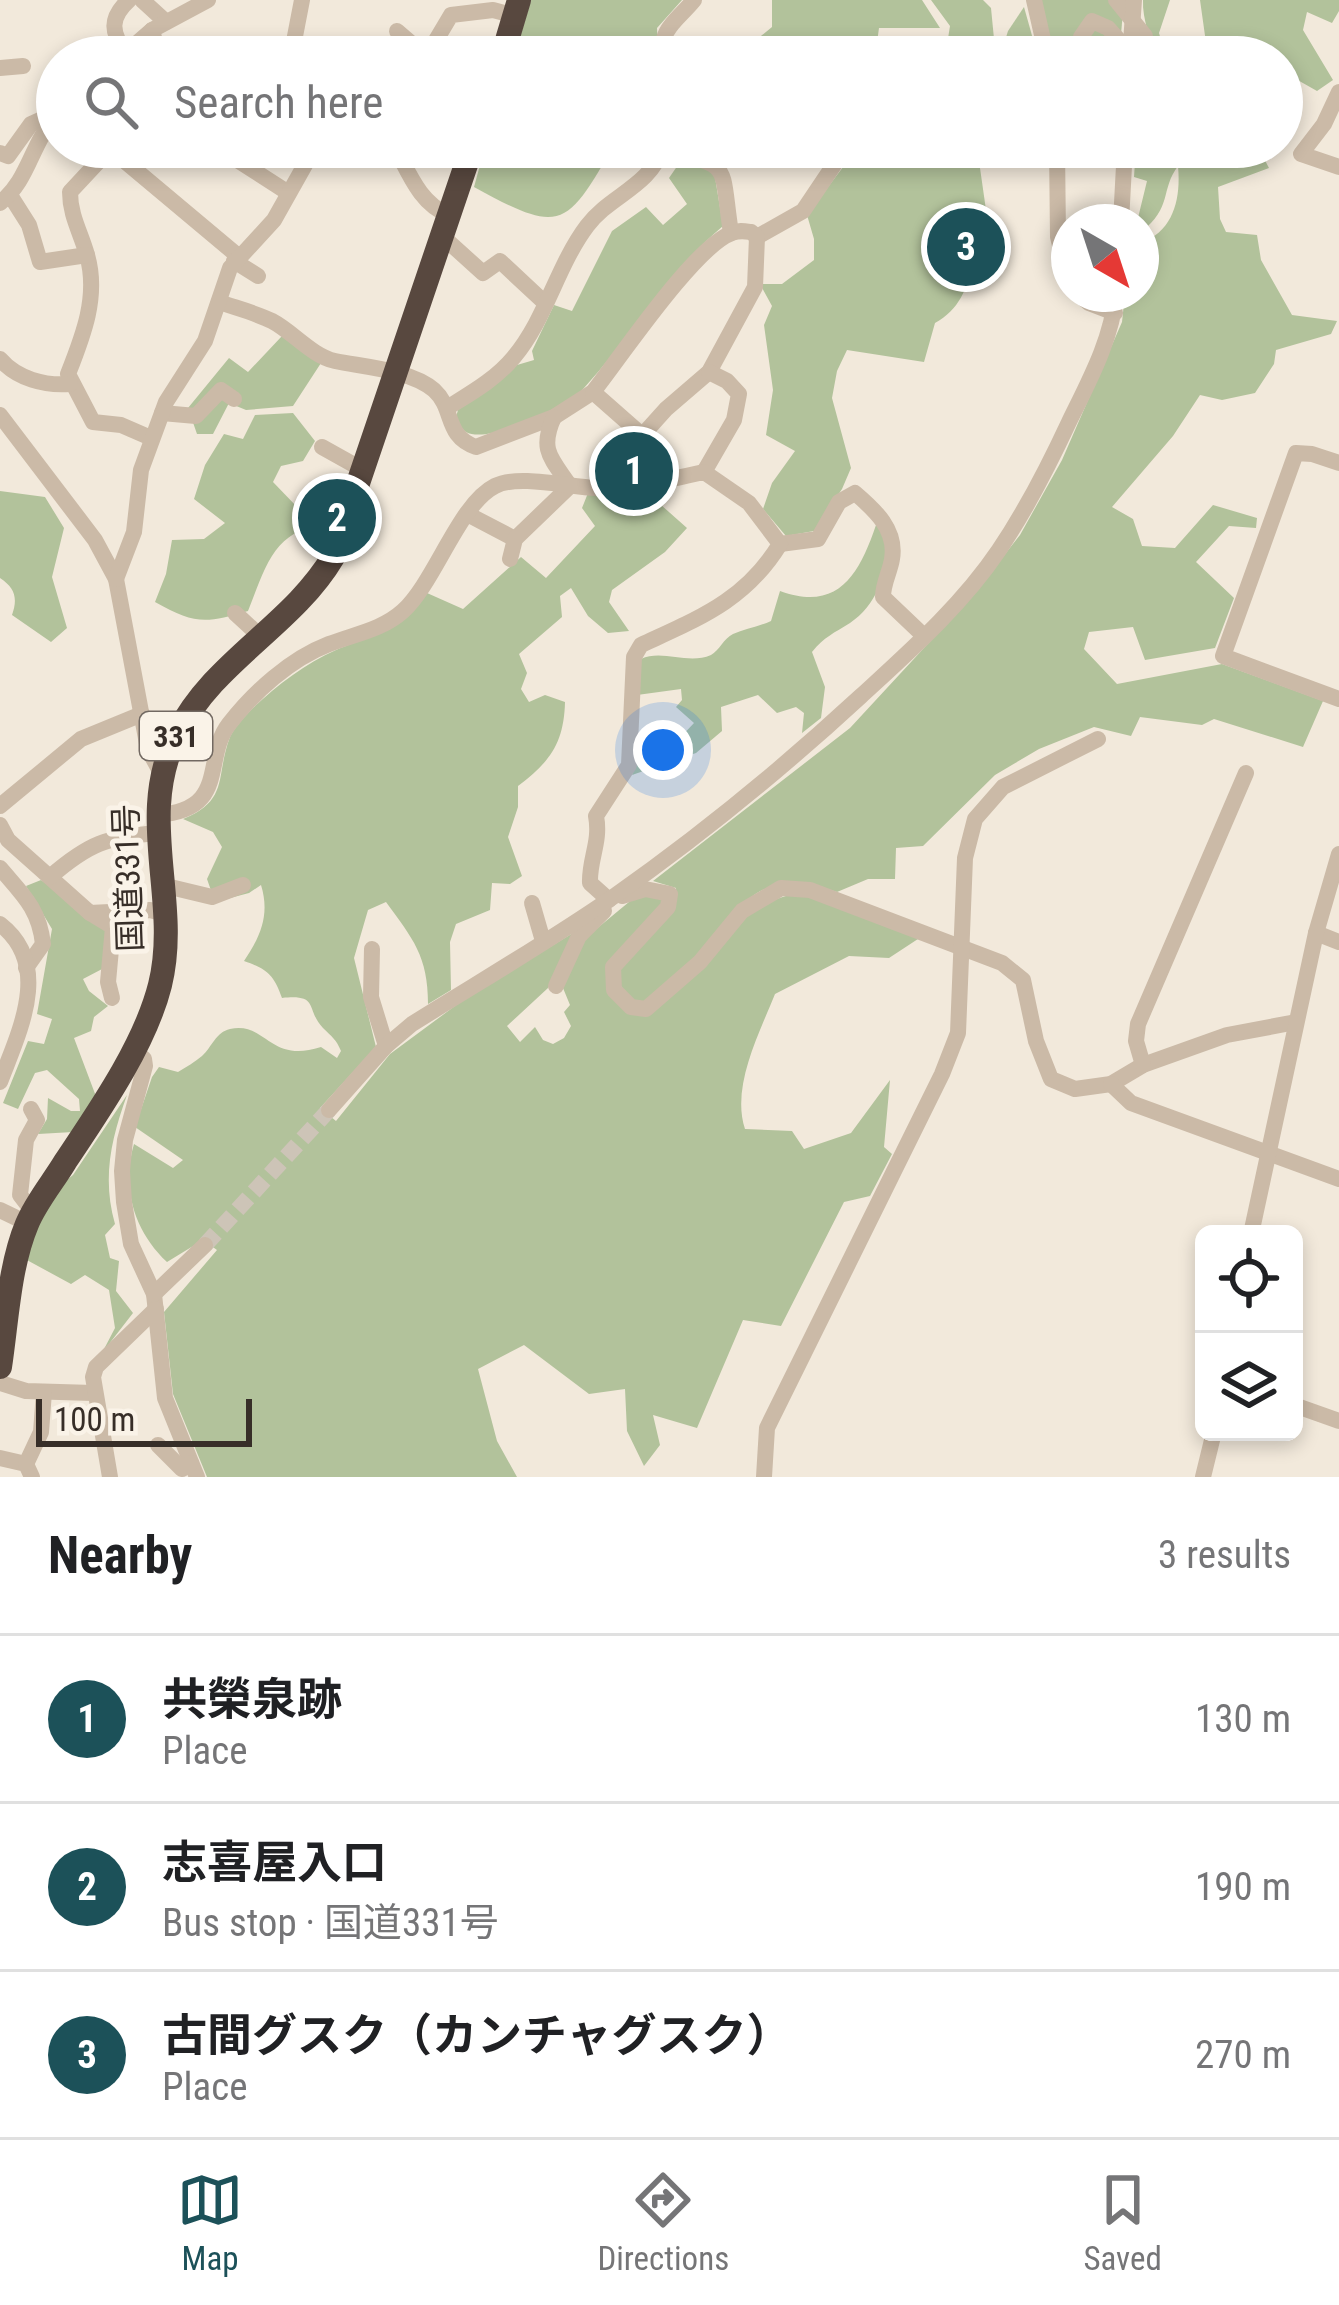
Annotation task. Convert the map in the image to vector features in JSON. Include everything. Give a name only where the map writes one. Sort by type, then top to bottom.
[{"type":"highway","name":"国道331号","points":[[0,1367],[12,1284],[30,1217],[96,1115],[159,991],[165,914],[158,824],[161,773],[196,699],[327,567],[365,471],[465,168]]},
{"type":"street","points":[[115,36],[113,20],[129,0]]},
{"type":"street","points":[[142,0],[159,26],[159,36]]},
{"type":"street","points":[[147,36],[208,0]]},
{"type":"street","points":[[294,36],[302,0]]},
{"type":"street","points":[[663,36],[694,0]]},
{"type":"street","points":[[1034,0],[1042,36]]},
{"type":"street","points":[[1116,0],[1145,36]]},
{"type":"street","points":[[1134,0],[1135,36]]},
{"type":"street","points":[[436,36],[451,7],[518,8]]},
{"type":"street","points":[[1082,36],[1092,21],[1115,36]]},
{"type":"street","points":[[397,31],[403,36]]},
{"type":"street","points":[[0,68],[22,66]]},
{"type":"street","points":[[1303,150],[1324,124],[1339,92]]},
{"type":"street","points":[[0,153],[8,156],[36,122]]},
{"type":"street","points":[[1303,155],[1339,167]]},
{"type":"street","points":[[36,160],[5,199],[29,225],[40,262],[87,255]]},
{"type":"street","points":[[92,168],[70,192],[70,210],[87,255],[89,322],[68,374],[70,384],[93,422],[122,425],[151,438]]},
{"type":"street","points":[[133,168],[258,276]]},
{"type":"street","points":[[254,168],[287,192]]},
{"type":"street","points":[[116,579],[134,532],[141,470],[161,413],[206,341],[236,258],[274,220],[302,168]]},
{"type":"street","points":[[407,168],[423,197],[483,273],[500,261],[553,300]]},
{"type":"street","points":[[447,408],[496,377],[513,358],[553,300],[589,222],[652,168]]},
{"type":"street","points":[[728,168],[731,233]]},
{"type":"street","points":[[757,238],[803,212],[832,168]]},
{"type":"street","points":[[1057,168],[1058,204]]},
{"type":"street","points":[[1121,204],[1123,168]]},
{"type":"street","points":[[219,302],[272,321],[330,360],[398,375],[434,390],[447,408],[449,425],[457,437],[476,447],[554,417],[593,392],[716,243],[731,233],[751,232],[757,238],[755,287],[709,372],[666,409],[596,488]]},
{"type":"street","points":[[329,1110],[412,1024],[609,900],[705,830],[805,748],[925,636],[999,550],[1097,364],[1113,312]]},
{"type":"street","points":[[0,359],[11,371],[51,385],[70,384]]},
{"type":"street","points":[[704,472],[734,420],[740,394],[709,372]]},
{"type":"street","points":[[190,434],[188,426],[221,390],[234,399]]},
{"type":"street","points":[[593,392],[643,436]]},
{"type":"street","points":[[161,413],[196,416]]},
{"type":"street","points":[[0,415],[95,540],[116,579],[148,748],[161,773]]},
{"type":"street","points":[[554,417],[545,438],[549,456],[570,486]]},
{"type":"street","points":[[549,456],[564,440]]},
{"type":"street","points":[[322,447],[365,471]]},
{"type":"street","points":[[1339,463],[1296,453],[1223,656],[1339,699]]},
{"type":"street","points":[[50,877],[80,850],[158,824],[204,794],[213,778],[224,731],[277,675],[323,646],[371,631],[401,613],[469,514],[496,485],[630,486],[704,472],[749,503],[780,544]]},
{"type":"street","points":[[510,559],[515,539],[570,486]]},
{"type":"street","points":[[780,544],[818,539],[839,502],[855,493],[874,508],[892,536],[883,597],[925,636]]},
{"type":"street","points":[[469,514],[515,539]]},
{"type":"street","points":[[609,900],[590,883],[589,868],[599,836],[596,816],[629,765],[634,656],[641,645],[735,598],[765,568],[780,544]]},
{"type":"street","points":[[235,613],[260,636]]},
{"type":"street","points":[[0,806],[81,739],[142,714]]},
{"type":"street","points":[[764,1477],[767,1428],[958,1033],[965,858],[975,819],[1003,787],[1098,739]]},
{"type":"street","points":[[1142,1065],[1136,1041],[1138,1024],[1246,773]]},
{"type":"street","points":[[0,825],[8,840],[89,913],[112,927],[108,982],[112,998]]},
{"type":"street","points":[[1253,1225],[1316,934],[1339,854]]},
{"type":"street","points":[[0,868],[30,899],[40,918],[43,944],[26,968]]},
{"type":"street","points":[[162,885],[212,898],[243,885]]},
{"type":"street","points":[[556,986],[579,936],[609,900],[645,889],[670,894],[668,907],[613,967],[614,990],[631,1007],[646,1009],[700,962],[742,911],[781,888],[810,890],[1002,963],[1023,980],[1036,1041],[1051,1079],[1075,1089],[1111,1084],[1142,1065],[1227,1036],[1296,1022]]},
{"type":"street","points":[[532,903],[543,941]]},
{"type":"street","points":[[89,913],[150,910],[165,914]]},
{"type":"street","points":[[0,924],[13,934],[31,982],[26,1014],[0,1082]]},
{"type":"street","points":[[1316,934],[1339,942]]},
{"type":"street","points":[[372,949],[371,997],[386,1046]]},
{"type":"street","points":[[132,1049],[145,1066],[125,1140],[124,1202],[131,1244],[155,1302],[164,1398],[194,1470],[182,1469],[158,1445]]},
{"type":"street","points":[[1111,1084],[1131,1103],[1339,1179]]},
{"type":"street","points":[[30,1217],[20,1195],[26,1140],[37,1120],[31,1109]]},
{"type":"street","points":[[0,1210],[30,1217]]},
{"type":"street","points":[[110,1477],[93,1394],[96,1367],[205,1245]]},
{"type":"street","points":[[0,1383],[44,1392],[93,1394]]},
{"type":"street","points":[[0,1458],[29,1470],[40,1432],[44,1392]]},
{"type":"street","points":[[1303,1408],[1339,1421]]},
{"type":"street","points":[[1203,1477],[1212,1441]]},
{"type":"green space","points":[[531,0],[682,0],[657,28],[657,36],[520,36]]},
{"type":"green space","points":[[772,0],[922,0],[940,28],[879,28],[878,36],[761,36],[772,27]]},
{"type":"green space","points":[[931,0],[983,0],[991,8],[994,36],[948,36],[950,26]]},
{"type":"green space","points":[[1041,0],[1124,0],[1121,36],[1049,36]]},
{"type":"green space","points":[[1143,0],[1170,0],[1160,36],[1149,36]]},
{"type":"green space","points":[[1200,0],[1339,0],[1332,23],[1307,12],[1303,30],[1333,80],[1317,91],[1303,83],[1303,36],[1205,36]]},
{"type":"green space","points":[[1024,7],[1032,36],[1006,36]]},
{"type":"green space","points":[[479,168],[600,168],[584,194],[558,215],[526,212],[474,187]]},
{"type":"green space","points":[[676,168],[714,171],[723,226],[685,264],[575,396],[509,429],[477,435],[464,431],[456,417],[458,410],[517,365],[534,360],[532,351],[554,305],[572,311],[612,231],[646,207],[663,225],[687,204],[669,178]]},
{"type":"green space","points":[[842,168],[980,168],[992,252],[973,263],[961,298],[935,323],[924,362],[847,350],[832,398],[851,468],[814,531],[786,536],[763,509],[772,483],[795,451],[766,435],[773,390],[764,325],[772,306],[760,284],[782,284],[814,260],[807,215]]},
{"type":"green space","points":[[1135,168],[1177,168],[1159,213],[1159,204],[1141,204],[1147,181],[1134,177]]},
{"type":"green space","points":[[1178,168],[1269,168],[1218,187],[1220,219],[1226,232],[1257,235],[1261,260],[1292,315],[1337,321],[1331,334],[1276,350],[1274,364],[1255,393],[1222,400],[1200,395],[1173,436],[1112,507],[1133,519],[1142,546],[1175,548],[1213,505],[1257,518],[1256,528],[1229,526],[1196,562],[1234,598],[1215,648],[1145,660],[1133,627],[1089,632],[1084,649],[1117,684],[1222,664],[1323,701],[1303,747],[1214,719],[1202,725],[1140,717],[1131,736],[1094,727],[1039,749],[995,775],[923,846],[896,848],[895,879],[868,879],[837,892],[789,883],[755,894],[646,1002],[630,1000],[621,986],[619,966],[675,908],[676,888],[653,881],[850,728],[973,595],[1020,535],[1062,460],[1123,312],[1159,312],[1159,232],[1176,201]]},
{"type":"green space","points":[[282,336],[321,363],[293,406],[246,410],[229,403],[213,434],[197,434],[188,408],[229,358],[248,372]]},
{"type":"green space","points":[[293,413],[315,441],[303,461],[281,466],[273,482],[299,509],[341,505],[332,525],[297,532],[285,540],[267,564],[248,611],[200,620],[155,602],[172,540],[204,539],[225,523],[194,499],[205,465],[224,434],[243,439],[255,415]]},
{"type":"green space","points":[[643,489],[687,528],[665,552],[612,590],[609,602],[629,631],[608,633],[588,616],[571,588],[560,596],[562,617],[519,654],[527,673],[521,689],[529,702],[545,695],[565,702],[562,729],[553,750],[518,786],[518,807],[508,837],[522,876],[510,884],[492,883],[490,910],[456,924],[450,942],[451,990],[428,1004],[422,960],[411,938],[386,902],[368,910],[354,958],[376,1047],[320,1108],[336,1121],[390,1054],[463,1000],[573,933],[548,988],[507,1026],[520,1042],[535,1027],[543,1040],[553,1044],[564,1038],[571,1026],[564,1012],[570,1005],[563,988],[583,940],[635,897],[662,897],[662,904],[608,963],[609,992],[645,1016],[742,920],[785,896],[806,894],[921,937],[889,958],[849,956],[775,994],[744,1078],[745,1129],[792,1131],[804,1149],[851,1133],[890,1080],[884,1147],[892,1154],[870,1196],[844,1202],[781,1326],[743,1320],[697,1428],[653,1415],[660,1445],[644,1466],[627,1431],[625,1389],[589,1394],[524,1345],[478,1369],[497,1441],[517,1477],[207,1477],[173,1394],[164,1312],[217,1250],[203,1240],[167,1262],[146,1237],[130,1192],[134,1144],[173,1168],[183,1160],[135,1127],[159,1067],[178,1072],[230,1029],[252,1031],[290,1050],[321,1047],[337,1058],[341,1051],[307,1001],[282,998],[269,974],[244,961],[262,924],[261,885],[215,902],[207,879],[222,847],[213,832],[183,819],[215,795],[237,726],[292,676],[325,655],[396,624],[427,593],[463,609],[521,557],[546,578],[595,526],[582,508],[588,493]]},
{"type":"green space","points":[[0,491],[45,497],[64,528],[52,577],[67,628],[51,642],[12,615],[14,594],[0,578]]},
{"type":"green space","points":[[876,525],[887,537],[887,549],[875,596],[860,615],[812,652],[825,687],[821,718],[802,733],[804,713],[796,707],[777,713],[758,695],[721,707],[722,731],[696,753],[632,775],[642,749],[655,737],[676,742],[694,723],[676,707],[682,700],[681,689],[637,695],[641,659],[711,655],[733,634],[771,621],[780,591],[817,597],[831,593],[853,573]]},
{"type":"green space","points":[[41,880],[108,929],[104,968],[83,979],[89,991],[108,1006],[94,1017],[91,1031],[74,1038],[97,1099],[73,1132],[38,1134],[47,1119],[48,1098],[80,1111],[79,1099],[47,1070],[35,1073],[18,1109],[3,1103],[28,1041],[44,1044],[52,1019],[37,1014],[52,929],[26,886]]},
{"type":"green space","points":[[127,1095],[110,1159],[115,1224],[105,1235],[110,1258],[119,1261],[116,1291],[133,1313],[102,1353],[115,1328],[109,1290],[85,1275],[71,1284],[25,1259],[30,1238],[58,1187],[73,1175]]},
{"type":"tunnel","points":[[205,1245],[329,1110]]},
{"type":"place","name":"古間グスク（カンチャグスク）","points":[[966,247]]},
{"type":"place","name":"共榮泉跡","points":[[634,471]]},
{"type":"place","name":"志喜屋入口","points":[[337,518]]}]
